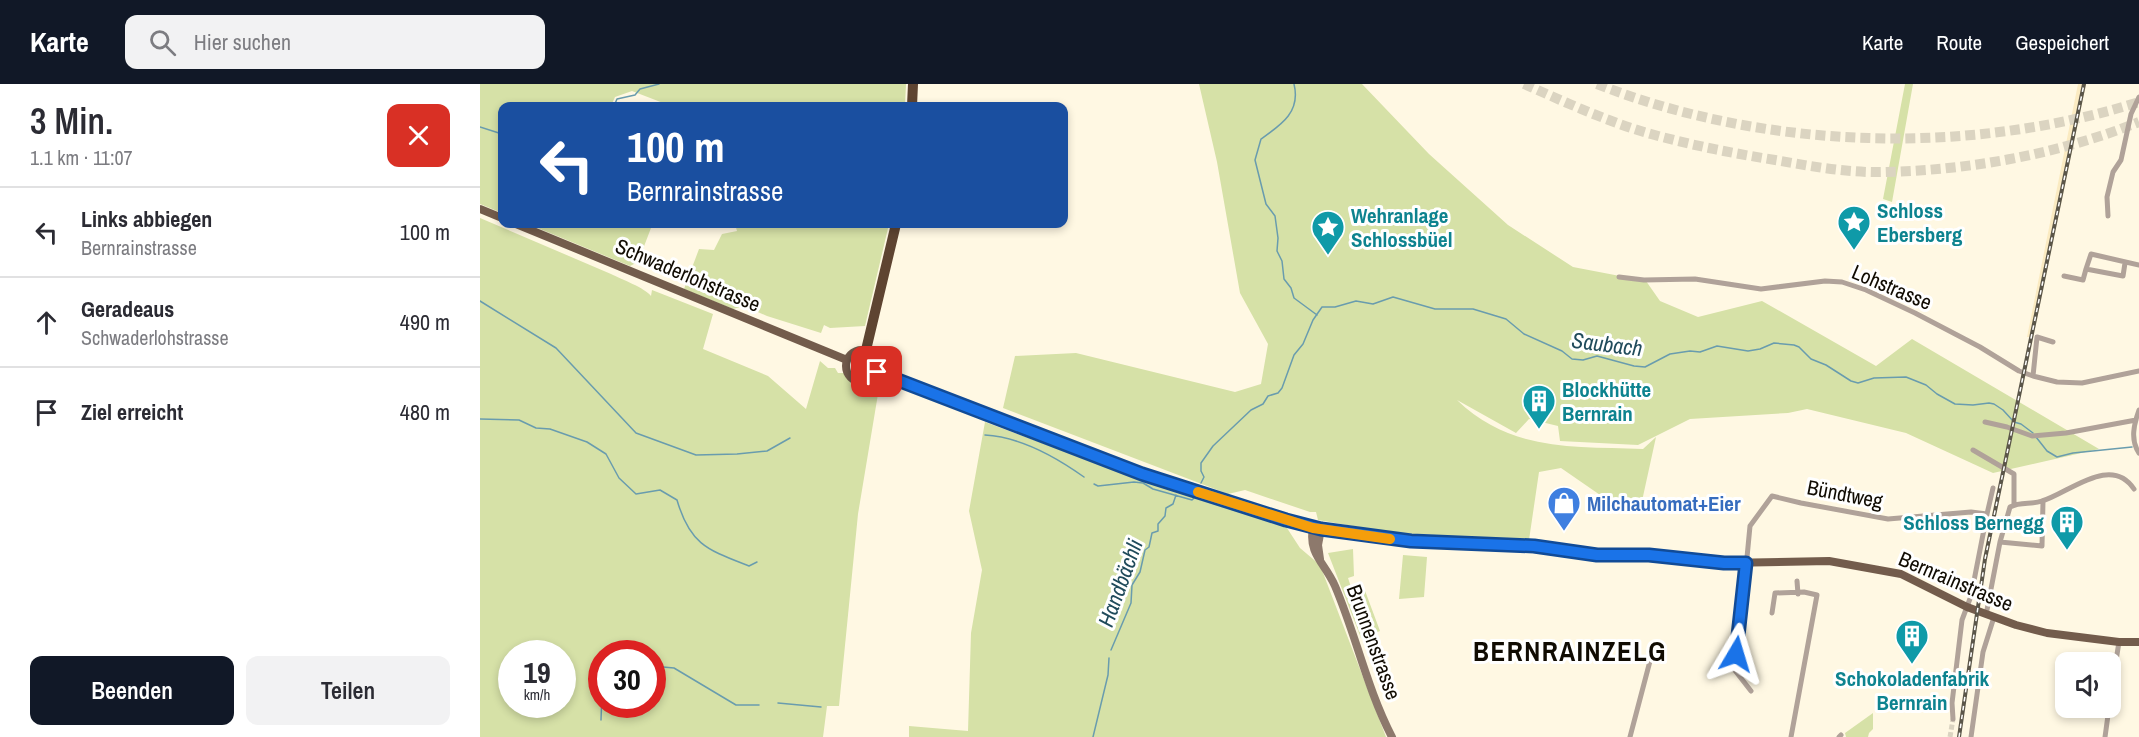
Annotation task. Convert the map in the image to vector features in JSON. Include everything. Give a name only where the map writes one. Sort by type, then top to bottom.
[{"type":"highway","points":[[912,102],[913,84]]},
{"type":"highway","points":[[866,350],[895,228]]},
{"type":"main road","points":[[480,209],[498,216]]},
{"type":"main road","name":"Schwaderlohstrasse","points":[[526,228],[847,360]]},
{"type":"main road","points":[[866,350],[877,361],[877,372],[868,381],[859,382],[854,380],[847,371],[847,360],[852,353],[866,350]]},
{"type":"main road","name":"Bernrainstrasse","points":[[877,372],[1142,474],[1317,528],[1411,541],[1534,546],[1597,555],[1649,555],[1724,563],[1829,561],[1889,571],[1911,579],[1966,607],[2047,633],[2119,642],[2139,642]]},
{"type":"main road","name":"Brunnenstrasse","points":[[1317,528],[1321,560],[1335,586],[1392,737]]},
{"type":"street","points":[[2108,216],[2107,197],[2113,172],[2121,160],[2131,114],[2139,97]]},
{"type":"street","points":[[2064,276],[2083,280],[2091,254],[2139,266]]},
{"type":"street","points":[[2086,269],[2123,276],[2125,263]]},
{"type":"street","name":"Lohstrasse","points":[[1618,277],[1644,280],[1695,279],[1761,289],[1825,281],[1842,282],[1866,290],[1915,313],[2033,376],[2057,382],[2082,383],[2139,370]]},
{"type":"street","points":[[2033,376],[2037,337],[2053,342]]},
{"type":"street","points":[[2139,410],[2133,429],[2134,443],[2139,453]]},
{"type":"street","points":[[1985,422],[2032,436],[2066,433],[2136,420]]},
{"type":"street","points":[[1973,450],[2014,474],[2014,505]]},
{"type":"street","points":[[1971,737],[2007,515],[2014,505],[2043,501],[2088,479],[2120,476],[2134,489]]},
{"type":"street","points":[[1953,718],[1954,678],[1962,620],[1971,596],[1994,488]]},
{"type":"street","name":"Bündtweg","points":[[1746,563],[1750,526],[1772,496],[1888,519],[1971,512],[1987,514]]},
{"type":"street","points":[[2001,542],[2042,546],[2043,501]]},
{"type":"street","points":[[1746,563],[1739,641],[1736,654],[1730,664],[1751,691]]},
{"type":"street","points":[[1797,581],[1798,594]]},
{"type":"street","points":[[1772,613],[1775,593],[1804,592],[1817,595],[1791,737]]},
{"type":"street","points":[[2117,652],[2119,642]]},
{"type":"street","points":[[1630,737],[1650,662]]},
{"type":"street","points":[[2105,737],[2108,718]]},
{"type":"shaded area","points":[[2078,84],[2086,84],[2033,337],[2027,337]]},
{"type":"green space","points":[[480,84],[906,84],[905,102],[661,102],[632,91],[615,97],[613,102],[498,102],[498,211],[480,204]]},
{"type":"green space","points":[[1199,84],[1362,84],[1429,154],[1508,225],[1573,267],[1646,281],[1660,301],[1698,317],[1762,301],[1876,366],[1912,339],[2099,449],[1993,473],[1906,433],[1807,409],[1788,413],[1690,419],[1638,445],[1560,441],[1558,426],[1529,419],[1516,433],[1457,400],[1478,417],[1499,429],[1521,438],[1544,443],[1643,449],[1656,437],[1642,501],[1603,497],[1561,468],[1539,472],[1529,540],[1394,533],[1318,520],[1316,512],[1245,490],[1228,494],[1003,408],[1015,356],[1076,353],[1235,392],[1261,384],[1268,344],[1240,293],[1217,162]]},
{"type":"green space","points":[[1905,84],[1913,84],[1892,202],[1883,199]]},
{"type":"green space","points":[[480,218],[498,226],[498,228],[503,228],[626,281],[651,296],[652,290],[713,314],[703,349],[768,376],[806,409],[820,361],[828,368],[835,368],[838,373],[843,373],[856,384],[880,382],[858,514],[839,706],[827,706],[823,737],[480,737]]},
{"type":"green space","points":[[538,228],[651,228],[638,262],[630,266]]},
{"type":"green space","points":[[736,228],[888,228],[865,326],[830,328],[824,325],[821,333],[767,316],[744,306],[733,309],[684,289],[699,249],[714,250],[722,234],[737,231]]},
{"type":"green space","points":[[985,422],[1148,482],[1285,525],[1300,548],[1320,565],[1386,737],[909,737],[909,726],[968,731],[971,633],[982,570],[969,511]]},
{"type":"green space","points":[[1353,549],[1354,576],[1348,578],[1352,590],[1364,588],[1380,631],[1361,638],[1328,553]]},
{"type":"green space","points":[[1403,555],[1427,557],[1424,597],[1399,599]]},
{"type":"green space","points":[[1873,713],[1873,729],[1868,737],[1846,737],[1845,733]]},
{"type":"waterway","name":"Saubach","points":[[616,102],[617,99],[635,95],[640,89],[659,84]]},
{"type":"waterway","name":"Saubach","points":[[1294,84],[1295,102],[1292,110],[1282,123],[1261,139],[1255,160],[1266,204],[1275,216],[1277,251],[1282,261],[1284,279],[1291,288],[1294,298],[1317,315]]},
{"type":"waterway","points":[[480,127],[498,133]]},
{"type":"waterway","name":"Saubach","points":[[1201,483],[1204,477],[1201,463],[1213,446],[1251,410],[1263,404],[1268,396],[1278,393],[1282,388],[1294,355],[1303,344],[1313,320],[1322,307],[1335,307],[1356,301],[1373,304],[1393,297],[1435,309],[1473,309],[1506,319],[1524,334],[1562,351],[1572,359],[1583,360],[1597,356],[1645,367],[1670,354],[1700,352],[1717,346],[1748,351],[1774,343],[1794,345],[1811,359],[1826,365],[1851,381],[1858,383],[1874,378],[1906,377],[1926,385],[1955,404],[1994,404],[2014,422],[2033,433]]},
{"type":"waterway","points":[[480,301],[556,348],[636,433],[696,455],[767,451],[790,438]]},
{"type":"waterway","points":[[480,419],[519,420],[536,428],[550,429],[587,442],[606,454],[619,478],[636,494],[660,490],[677,500],[688,527],[702,544],[749,566],[757,562]]},
{"type":"waterway","points":[[985,435],[1012,440],[1038,449],[1084,477]]},
{"type":"waterway","name":"Saubach","points":[[2036,437],[2047,451],[2057,457],[2073,453],[2132,447]]},
{"type":"waterway","points":[[1094,484],[1098,486],[1143,483],[1153,489],[1192,500],[1194,498]]},
{"type":"waterway","name":"Handbächli","points":[[1111,650],[1131,603],[1132,585],[1140,572],[1152,533],[1158,531],[1158,524],[1165,516],[1166,508],[1173,504],[1176,495]]},
{"type":"waterway","name":"Handbächli","points":[[1093,737],[1108,675],[1109,658]]},
{"type":"waterway","points":[[666,667],[674,668],[736,705],[759,705]]},
{"type":"waterway","points":[[778,703],[821,707]]},
{"type":"tunnel","points":[[1524,84],[1603,118],[1667,138],[1748,156],[1859,172],[1917,171],[1982,164],[2078,143],[2139,122]]},
{"type":"tunnel","points":[[1597,84],[1661,106],[1728,122],[1797,133],[1866,138],[1936,137],[2006,131],[2073,119],[2139,102]]},
{"type":"tunnel","points":[[1950,737],[1953,719]]},
{"type":"railway","points":[[1959,737],[1985,559],[2084,84]]},
{"type":"slow traffic","points":[[1198,492],[1313,528],[1390,539]]},
{"type":"place","name":"Schloss Ebersberg","points":[[1854,251]]},
{"type":"place","name":"Wehranlage Schlossbüel","points":[[1328,256]]},
{"type":"place","name":"Blockhütte Bernrain","points":[[1539,430]]},
{"type":"place","name":"Milchautomat+Eier","points":[[1564,532]]},
{"type":"place","name":"Schloss Bernegg","points":[[2067,551]]},
{"type":"place","name":"Schokoladenfabrik Bernrain","points":[[1912,665]]},
{"type":"district","name":"BERNRAINZELG","points":[[1570,651]]},
{"type":"route","points":[[877,372],[1142,474],[1321,529],[1411,541],[1534,546],[1597,555],[1649,555],[1724,563],[1746,563],[1736,654]]}]
